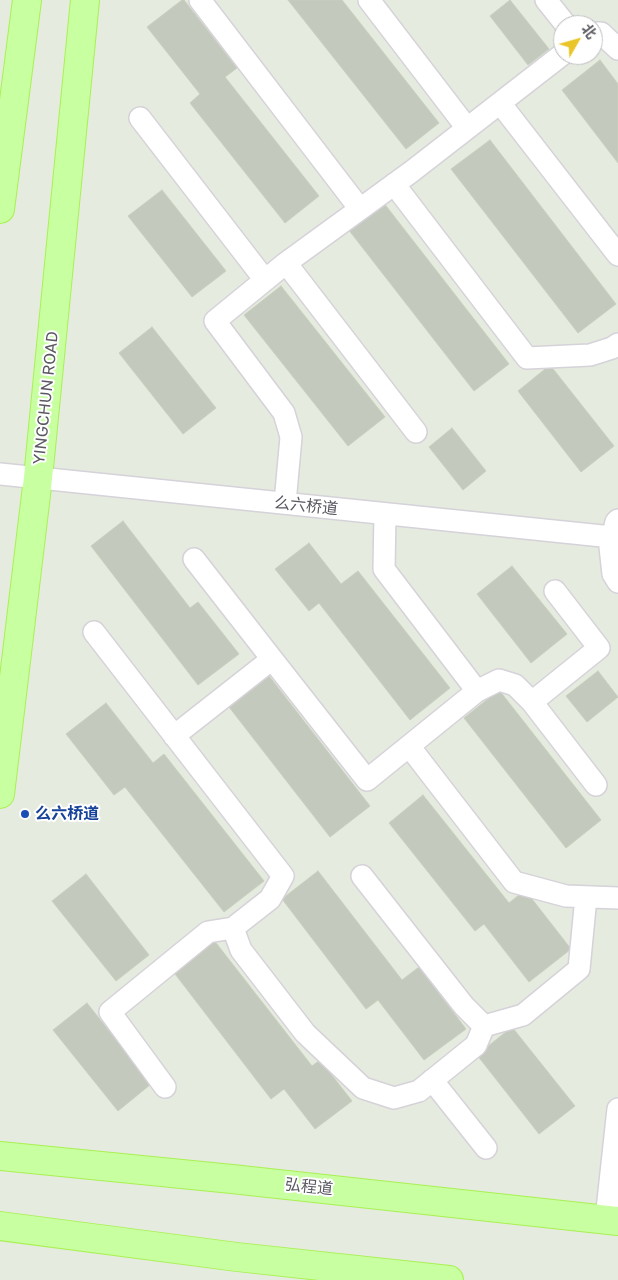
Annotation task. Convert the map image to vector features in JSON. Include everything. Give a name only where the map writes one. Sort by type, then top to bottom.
[{"type":"main road","points":[[65,0],[75,11],[82,31]]},
{"type":"main road","name":"YINGCHUN ROAD","points":[[0,794],[38,478],[85,0]]},
{"type":"main road","points":[[0,209],[24,7]]},
{"type":"main road","points":[[0,1145],[40,1160]]},
{"type":"main road","name":"弘程道","points":[[0,1156],[612,1220]]},
{"type":"main road","points":[[0,1213],[37,1231]]},
{"type":"main road","points":[[0,1226],[237,1257],[449,1280]]},
{"type":"street","points":[[200,0],[360,209]]},
{"type":"street","points":[[369,0],[467,128]]},
{"type":"street","points":[[546,0],[558,15]]},
{"type":"street","points":[[603,35],[618,49]]},
{"type":"street","points":[[285,503],[291,437],[284,413],[215,321],[286,263],[394,184],[553,62]]},
{"type":"street","points":[[500,103],[618,255]]},
{"type":"street","points":[[140,118],[265,280]]},
{"type":"street","points":[[394,184],[527,358],[590,355],[612,348],[618,344]]},
{"type":"street","points":[[286,263],[416,432]]},
{"type":"street","name":"么六桥道","points":[[0,474],[385,514],[615,528]]},
{"type":"street","points":[[385,514],[384,569],[477,691]]},
{"type":"street","points":[[615,528],[610,547],[613,574],[618,582]]},
{"type":"street","points":[[194,559],[367,780],[477,691],[499,680],[515,686],[532,702],[596,785]]},
{"type":"street","points":[[532,702],[599,648],[555,591]]},
{"type":"street","points":[[94,632],[283,876],[270,899],[233,928],[208,932],[110,1012],[165,1087]]},
{"type":"street","points":[[174,736],[272,659]]},
{"type":"street","points":[[409,746],[514,882],[566,896],[618,898]]},
{"type":"street","points":[[362,876],[464,1006],[484,1026]]},
{"type":"street","points":[[484,1026],[523,1016],[579,969],[586,897]]},
{"type":"street","points":[[233,928],[240,950],[305,1033],[364,1088],[394,1098],[419,1091],[476,1046],[484,1026]]},
{"type":"street","points":[[432,1080],[486,1148]]},
{"type":"street","points":[[612,1220],[618,1109]]},
{"type":"building","points":[[184,0],[237,68],[225,77],[319,196],[285,223],[190,103],[200,94],[147,27]]},
{"type":"building","points":[[288,0],[342,0],[439,123],[406,149]]},
{"type":"building","points":[[510,0],[549,49],[528,65],[490,16]]},
{"type":"building","points":[[603,64],[618,84],[618,163],[562,90],[594,65]]},
{"type":"building","points":[[490,140],[616,304],[578,333],[451,169]]},
{"type":"building","points":[[162,190],[226,271],[192,297],[128,216]]},
{"type":"building","points":[[383,202],[509,364],[474,391],[348,229]]},
{"type":"building","points":[[281,286],[385,417],[348,446],[244,315]]},
{"type":"building","points":[[152,327],[216,408],[183,434],[119,353]]},
{"type":"building","points":[[550,365],[614,446],[581,472],[518,391]]},
{"type":"building","points":[[452,428],[486,471],[463,490],[429,447]]},
{"type":"building","points":[[123,521],[190,608],[198,602],[239,654],[198,685],[91,546]]},
{"type":"building","points":[[309,543],[341,584],[358,571],[450,688],[410,720],[319,603],[309,611],[275,569]]},
{"type":"building","points":[[512,566],[567,634],[531,663],[477,594]]},
{"type":"building","points":[[598,671],[618,697],[587,722],[566,696]]},
{"type":"building","points":[[269,676],[370,806],[330,837],[229,707]]},
{"type":"building","points":[[499,690],[601,820],[566,848],[464,718]]},
{"type":"building","points":[[106,703],[153,763],[164,754],[264,881],[224,912],[125,787],[114,795],[66,734]]},
{"type":"building","points":[[423,795],[509,903],[525,890],[571,949],[529,982],[484,924],[475,931],[389,823]]},
{"type":"building","points":[[318,871],[402,980],[419,967],[466,1029],[424,1060],[378,1000],[366,1009],[282,899]]},
{"type":"building","points":[[86,874],[149,955],[116,981],[52,901]]},
{"type":"building","points":[[213,939],[312,1066],[320,1060],[352,1101],[315,1129],[284,1089],[271,1099],[172,970]]},
{"type":"building","points":[[87,1003],[151,1084],[118,1111],[53,1030]]},
{"type":"building","points":[[512,1027],[575,1106],[539,1134],[477,1055]]},
{"type":"place","name":"么六桥道","points":[[25,814]]}]
